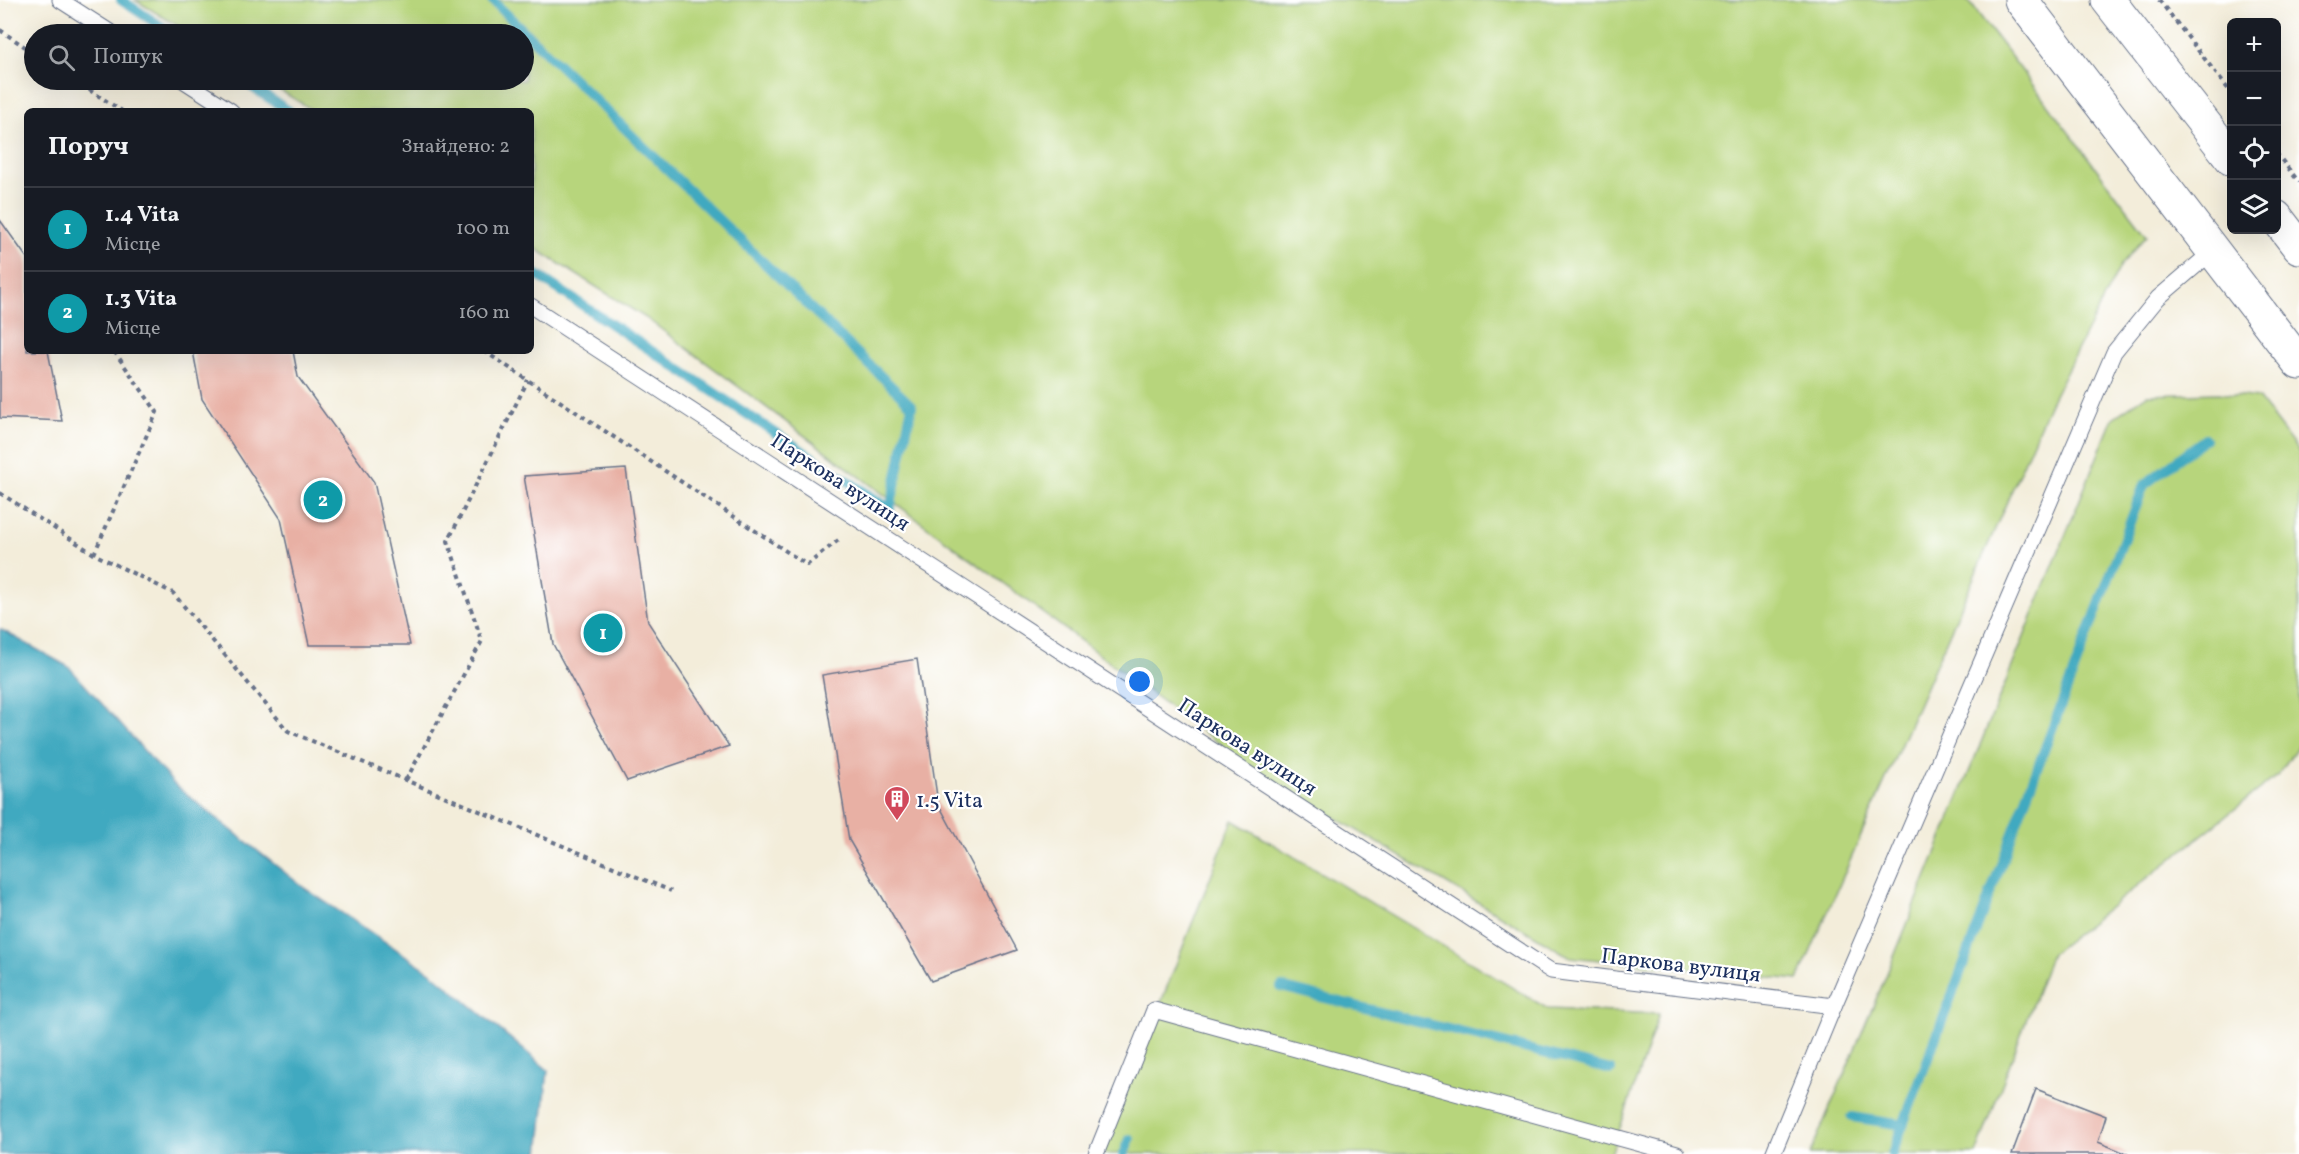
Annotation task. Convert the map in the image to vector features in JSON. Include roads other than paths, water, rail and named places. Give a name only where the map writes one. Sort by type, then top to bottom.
[{"type":"main road","points":[[2021,0],[2299,363]]},
{"type":"main road","points":[[2108,0],[2227,153]]},
{"type":"main road","points":[[2281,222],[2299,247]]},
{"type":"lane","points":[[60,0],[97,24]]},
{"type":"lane","points":[[198,90],[226,108]]},
{"type":"lane","points":[[1773,1154],[2114,352],[2158,298],[2213,251]]},
{"type":"lane","name":"Паркова вулиця","points":[[534,308],[1551,970],[1834,1006]]},
{"type":"lane","points":[[1096,1154],[1154,1010],[1677,1154]]},
{"type":"water","points":[[0,629],[69,667],[175,785],[303,887],[432,973],[548,1070],[539,1154],[0,1154]]},
{"type":"waterway","points":[[121,0],[158,24]]},
{"type":"waterway","points":[[492,0],[517,24]]},
{"type":"waterway","points":[[534,41],[912,406],[890,509],[534,273]]},
{"type":"waterway","points":[[256,90],[284,108]]},
{"type":"waterway","points":[[1892,1154],[2144,485],[2205,439]]},
{"type":"waterway","points":[[1281,987],[1611,1070]]},
{"type":"waterway","points":[[1852,1117],[1903,1125]]},
{"type":"waterway","points":[[1124,1154],[1130,1139]]},
{"type":"place","name":"1.3 Vita","points":[[323,500]]},
{"type":"place","name":"1.4 Vita","points":[[603,633]]},
{"type":"place","name":"1.5 Vita","points":[[897,822]]}]
